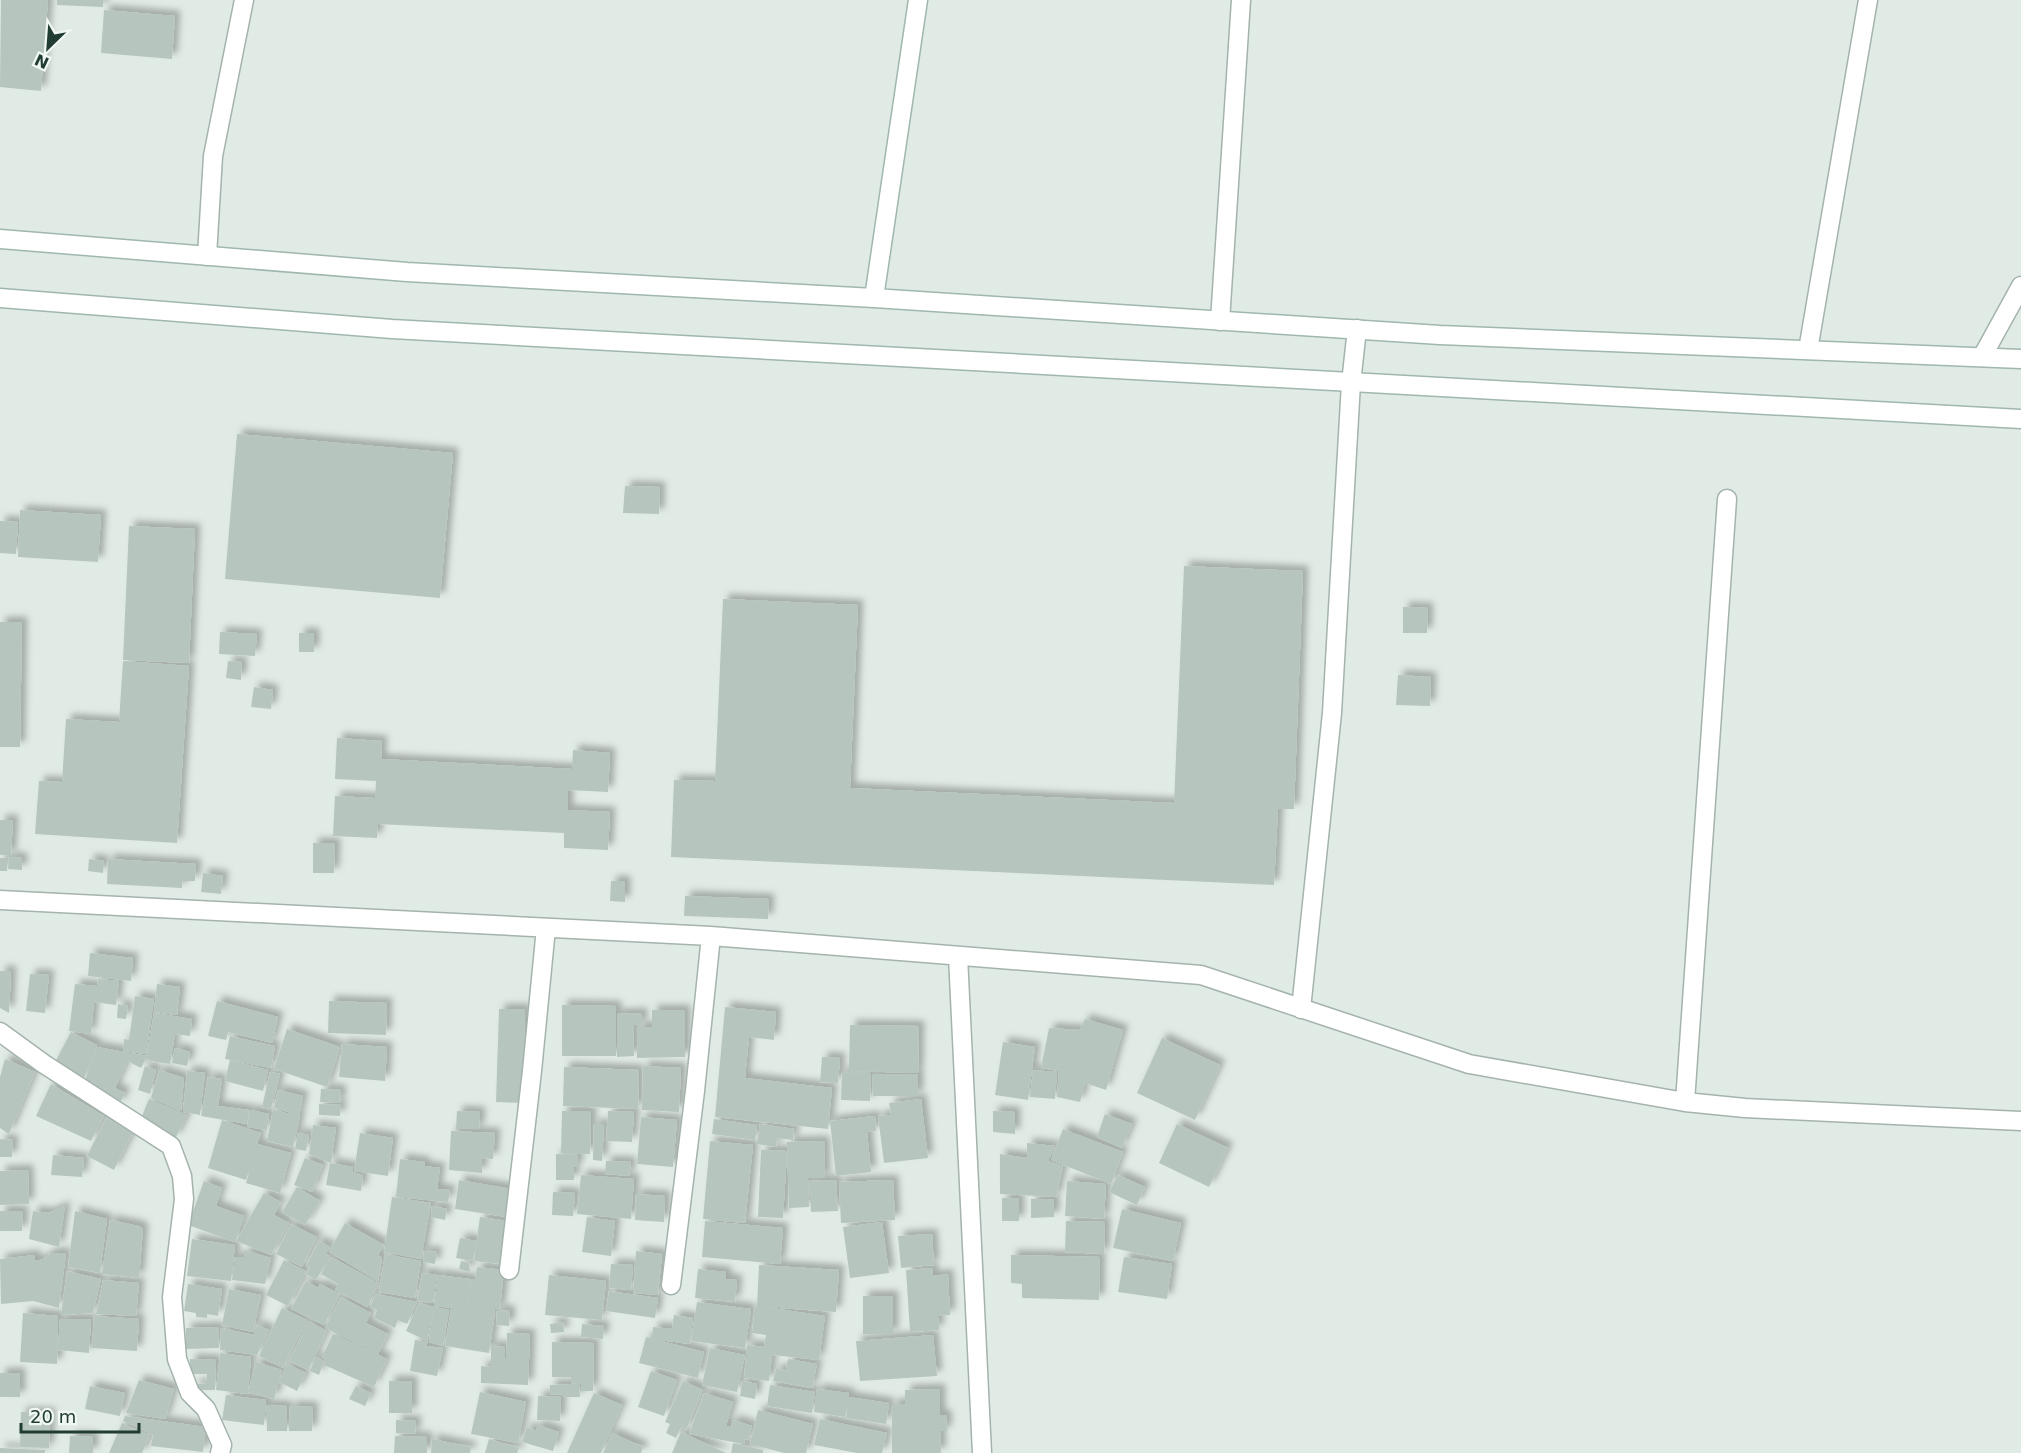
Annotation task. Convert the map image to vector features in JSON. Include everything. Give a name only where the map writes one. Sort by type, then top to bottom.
[{"type":"street","points":[[207,256],[213,156],[244,0]]},
{"type":"street","points":[[874,298],[918,0]]},
{"type":"street","points":[[1220,321],[1241,0]]},
{"type":"street","points":[[1808,350],[1868,0]]},
{"type":"street","points":[[0,239],[418,272],[874,298],[1220,321],[2021,359]]},
{"type":"street","points":[[1982,357],[2021,286]]},
{"type":"street","points":[[0,298],[404,330],[2021,419]]},
{"type":"street","points":[[1301,1009],[1332,713],[1351,383],[1358,329]]},
{"type":"street","points":[[1685,1102],[1727,499]]},
{"type":"street","points":[[0,900],[711,936],[1201,975],[1469,1064],[1685,1102],[1745,1108],[2021,1121]]},
{"type":"street","points":[[509,1270],[546,928]]},
{"type":"street","points":[[671,1285],[711,936]]},
{"type":"street","points":[[958,956],[982,1453]]},
{"type":"street","points":[[0,1032],[44,1064],[171,1146],[182,1176],[184,1199],[172,1297],[177,1359],[190,1393],[206,1409],[222,1445],[220,1453]]},
{"type":"building","points":[[1,0],[48,0],[41,91],[0,87]]},
{"type":"building","points":[[57,0],[103,0],[103,7],[57,5]]},
{"type":"building","points":[[104,10],[175,16],[172,59],[101,53]]},
{"type":"building","points":[[237,434],[453,453],[440,598],[225,579]]},
{"type":"building","points":[[625,486],[660,487],[659,514],[623,513]]},
{"type":"building","points":[[20,510],[101,515],[98,562],[18,557]]},
{"type":"building","points":[[0,521],[18,522],[16,554],[0,553]]},
{"type":"building","points":[[129,526],[195,529],[189,663],[123,660]]},
{"type":"building","points":[[1184,566],[1303,571],[1294,809],[1278,809],[1274,885],[671,857],[674,780],[715,781],[723,599],[858,605],[850,788],[1174,803]]},
{"type":"building","points":[[1403,607],[1428,608],[1427,633],[1403,633]]},
{"type":"building","points":[[0,622],[22,622],[20,747],[0,747]]},
{"type":"building","points":[[220,632],[257,634],[255,656],[219,654]]},
{"type":"building","points":[[299,633],[314,633],[314,652],[299,652]]},
{"type":"building","points":[[123,661],[189,666],[177,843],[35,834],[39,781],[62,782],[66,719],[119,722]]},
{"type":"building","points":[[228,661],[242,662],[241,680],[226,678]]},
{"type":"building","points":[[1398,675],[1431,677],[1430,706],[1396,705]]},
{"type":"building","points":[[254,687],[273,690],[271,709],[251,707]]},
{"type":"building","points":[[337,738],[382,741],[381,759],[572,769],[573,750],[610,753],[608,792],[568,790],[568,810],[610,812],[608,850],[564,848],[564,833],[378,824],[377,838],[333,836],[335,796],[375,798],[376,781],[335,779]]},
{"type":"building","points":[[0,820],[13,820],[11,855],[0,855]]},
{"type":"building","points":[[313,843],[335,843],[334,873],[313,873]]},
{"type":"building","points":[[9,857],[22,858],[22,870],[8,869]]},
{"type":"building","points":[[0,858],[7,858],[7,871],[0,871]]},
{"type":"building","points":[[89,859],[104,861],[103,873],[88,871]]},
{"type":"building","points":[[108,859],[196,864],[195,881],[182,881],[182,888],[107,884]]},
{"type":"building","points":[[203,873],[223,876],[221,894],[201,892]]},
{"type":"building","points":[[611,881],[625,881],[625,902],[610,901]]},
{"type":"building","points":[[685,896],[769,899],[768,919],[684,916]]},
{"type":"building","points":[[90,953],[133,958],[131,981],[88,976]]},
{"type":"building","points":[[0,971],[11,971],[9,1013],[0,1008]]},
{"type":"building","points":[[30,974],[49,975],[45,1013],[26,1011]]},
{"type":"building","points":[[98,979],[119,981],[116,1005],[94,1002],[91,1034],[69,1031],[75,984],[97,986]]},
{"type":"building","points":[[157,984],[180,987],[177,1015],[154,1012]]},
{"type":"building","points":[[135,996],[154,999],[146,1054],[123,1051],[124,1039],[129,1040]]},
{"type":"building","points":[[217,1001],[278,1017],[272,1043],[228,1032],[226,1040],[208,1036]]},
{"type":"building","points":[[329,1001],[387,1003],[386,1035],[328,1033]]},
{"type":"building","points":[[118,1004],[128,1006],[126,1019],[117,1018]]},
{"type":"building","points":[[562,1005],[616,1006],[616,1056],[562,1056]]},
{"type":"building","points":[[725,1007],[776,1012],[774,1040],[749,1037],[745,1078],[832,1088],[828,1129],[715,1117]]},
{"type":"building","points":[[499,1009],[525,1009],[523,1103],[496,1102]]},
{"type":"building","points":[[652,1010],[685,1010],[685,1057],[637,1058],[637,1027],[652,1027]]},
{"type":"building","points":[[154,1013],[192,1019],[190,1036],[175,1034],[170,1064],[146,1060]]},
{"type":"building","points":[[642,1013],[642,1025],[633,1025],[634,1056],[617,1057],[617,1014]]},
{"type":"building","points":[[1085,1019],[1123,1030],[1106,1090],[1085,1083],[1080,1102],[1057,1097],[1059,1071],[1041,1068],[1049,1028],[1080,1030]]},
{"type":"building","points":[[850,1025],[919,1026],[918,1073],[849,1071]]},
{"type":"building","points":[[287,1029],[340,1047],[327,1087],[274,1069]]},
{"type":"building","points":[[71,1032],[97,1045],[83,1081],[55,1062]]},
{"type":"building","points":[[230,1036],[275,1046],[271,1068],[225,1059]]},
{"type":"building","points":[[1162,1038],[1220,1065],[1195,1120],[1137,1093]]},
{"type":"building","points":[[1003,1042],[1035,1047],[1028,1100],[995,1095]]},
{"type":"building","points":[[342,1044],[387,1047],[385,1081],[339,1077]]},
{"type":"building","points":[[97,1047],[147,1056],[141,1068],[127,1061],[115,1088],[125,1093],[119,1105],[84,1082]]},
{"type":"building","points":[[175,1048],[190,1052],[187,1066],[172,1063]]},
{"type":"building","points":[[822,1057],[840,1058],[838,1083],[820,1082]]},
{"type":"building","points":[[5,1059],[35,1072],[9,1134],[0,1128],[0,1077]]},
{"type":"building","points":[[230,1060],[268,1070],[263,1091],[225,1081]]},
{"type":"building","points":[[145,1066],[156,1070],[150,1094],[138,1090]]},
{"type":"building","points":[[643,1066],[681,1068],[679,1112],[642,1110]]},
{"type":"building","points":[[564,1067],[639,1070],[638,1109],[563,1106]]},
{"type":"building","points":[[159,1070],[184,1078],[181,1111],[151,1098]]},
{"type":"building","points":[[1033,1070],[1057,1072],[1055,1099],[1030,1097]]},
{"type":"building","points":[[187,1071],[205,1073],[200,1115],[183,1112]]},
{"type":"building","points":[[270,1072],[280,1074],[271,1109],[262,1107]]},
{"type":"building","points":[[842,1072],[871,1073],[870,1101],[841,1100]]},
{"type":"building","points":[[872,1074],[918,1074],[918,1096],[873,1096]]},
{"type":"building","points":[[208,1077],[222,1079],[218,1106],[249,1110],[247,1124],[201,1116]]},
{"type":"building","points":[[51,1084],[104,1116],[91,1141],[36,1116]]},
{"type":"building","points":[[321,1089],[341,1090],[340,1103],[320,1102]]},
{"type":"building","points":[[278,1090],[303,1096],[299,1115],[274,1108]]},
{"type":"building","points":[[149,1099],[187,1115],[175,1139],[142,1116]]},
{"type":"building","points":[[921,1099],[928,1158],[884,1163],[878,1116],[891,1115],[889,1103]]},
{"type":"building","points":[[319,1104],[341,1105],[340,1116],[319,1115]]},
{"type":"building","points":[[250,1110],[269,1114],[267,1130],[247,1127]]},
{"type":"building","points":[[273,1110],[300,1116],[293,1147],[267,1141]]},
{"type":"building","points":[[457,1111],[480,1112],[479,1129],[456,1129]]},
{"type":"building","points":[[562,1111],[591,1111],[590,1154],[561,1153]]},
{"type":"building","points":[[608,1111],[634,1112],[632,1142],[606,1141]]},
{"type":"building","points":[[993,1111],[1015,1112],[1015,1134],[993,1132]]},
{"type":"building","points":[[1105,1114],[1132,1124],[1122,1148],[1097,1137]]},
{"type":"building","points":[[875,1116],[876,1131],[867,1132],[871,1172],[836,1176],[830,1121]]},
{"type":"building","points":[[641,1117],[677,1120],[673,1167],[637,1164]]},
{"type":"building","points":[[106,1118],[133,1132],[114,1170],[87,1156]]},
{"type":"building","points":[[714,1119],[757,1125],[755,1140],[712,1134]]},
{"type":"building","points":[[222,1120],[261,1133],[257,1144],[291,1153],[280,1193],[246,1183],[252,1162],[246,1180],[208,1168]]},
{"type":"building","points":[[594,1124],[604,1124],[602,1161],[593,1160]]},
{"type":"building","points":[[760,1124],[794,1129],[793,1140],[777,1138],[776,1147],[757,1144]]},
{"type":"building","points":[[1177,1124],[1228,1148],[1209,1187],[1159,1163]]},
{"type":"building","points":[[313,1125],[336,1128],[331,1163],[309,1154]]},
{"type":"building","points":[[1063,1129],[1123,1152],[1111,1184],[1051,1160]]},
{"type":"building","points":[[451,1131],[495,1133],[493,1159],[482,1158],[482,1173],[449,1170]]},
{"type":"building","points":[[298,1133],[309,1135],[306,1151],[295,1149]]},
{"type":"building","points":[[360,1133],[393,1138],[388,1176],[354,1171]]},
{"type":"building","points":[[0,1139],[13,1140],[12,1157],[0,1157]]},
{"type":"building","points":[[710,1141],[753,1145],[745,1223],[703,1219]]},
{"type":"building","points":[[824,1141],[825,1178],[808,1178],[809,1207],[789,1208],[787,1142]]},
{"type":"building","points":[[1027,1143],[1055,1146],[1048,1161],[1063,1166],[1056,1197],[1000,1194],[1000,1154],[1027,1158]]},
{"type":"building","points":[[761,1150],[787,1151],[783,1218],[758,1217]]},
{"type":"building","points":[[556,1154],[578,1155],[578,1167],[574,1166],[574,1180],[556,1180]]},
{"type":"building","points":[[53,1155],[84,1158],[82,1177],[51,1175]]},
{"type":"building","points":[[305,1158],[323,1165],[312,1192],[294,1185]]},
{"type":"building","points":[[400,1159],[425,1162],[424,1166],[440,1168],[437,1189],[450,1190],[448,1202],[396,1197]]},
{"type":"building","points":[[606,1161],[631,1162],[629,1176],[605,1174]]},
{"type":"building","points":[[330,1163],[353,1167],[352,1172],[363,1175],[361,1191],[326,1185]]},
{"type":"building","points":[[28,1170],[29,1204],[0,1205],[0,1171]]},
{"type":"building","points":[[581,1175],[634,1179],[631,1219],[577,1214]]},
{"type":"building","points":[[1118,1175],[1145,1187],[1137,1205],[1109,1192]]},
{"type":"building","points":[[459,1180],[512,1189],[507,1217],[455,1209]]},
{"type":"building","points":[[836,1180],[838,1211],[811,1212],[809,1181]]},
{"type":"building","points":[[893,1180],[895,1220],[841,1223],[839,1182]]},
{"type":"building","points":[[204,1181],[222,1188],[216,1206],[244,1216],[235,1242],[188,1225]]},
{"type":"building","points":[[1067,1181],[1106,1184],[1104,1219],[1065,1216]]},
{"type":"building","points":[[297,1187],[320,1201],[305,1225],[282,1212]]},
{"type":"building","points":[[553,1192],[575,1193],[573,1216],[552,1215]]},
{"type":"building","points":[[264,1193],[281,1202],[274,1215],[289,1223],[271,1255],[236,1241]]},
{"type":"building","points":[[636,1194],[665,1196],[664,1222],[635,1220]]},
{"type":"building","points":[[392,1197],[431,1203],[421,1259],[384,1252]]},
{"type":"building","points":[[1002,1198],[1019,1198],[1019,1221],[1002,1221]]},
{"type":"building","points":[[1031,1199],[1054,1199],[1054,1217],[1031,1218]]},
{"type":"building","points":[[65,1206],[59,1247],[29,1239],[33,1211],[48,1213]]},
{"type":"building","points":[[432,1206],[447,1209],[445,1220],[431,1217]]},
{"type":"building","points":[[1122,1209],[1181,1223],[1173,1261],[1113,1248]]},
{"type":"building","points":[[0,1211],[23,1211],[22,1231],[0,1231]]},
{"type":"building","points":[[75,1211],[107,1219],[100,1273],[68,1267]]},
{"type":"building","points":[[480,1217],[508,1221],[502,1264],[474,1261]]},
{"type":"building","points":[[587,1217],[615,1221],[611,1256],[582,1252]]},
{"type":"building","points":[[110,1220],[139,1226],[143,1229],[139,1278],[102,1274]]},
{"type":"building","points":[[705,1221],[783,1228],[780,1264],[702,1257]]},
{"type":"building","points":[[1066,1221],[1105,1222],[1104,1254],[1065,1252]]},
{"type":"building","points":[[882,1222],[889,1273],[850,1278],[843,1227]]},
{"type":"building","points":[[345,1223],[384,1245],[378,1255],[382,1258],[378,1281],[329,1252]]},
{"type":"building","points":[[291,1224],[317,1237],[302,1267],[276,1254]]},
{"type":"building","points":[[932,1234],[934,1265],[901,1268],[898,1236]]},
{"type":"building","points":[[460,1238],[476,1241],[473,1261],[456,1258]]},
{"type":"building","points":[[192,1239],[235,1245],[231,1281],[187,1276]]},
{"type":"building","points":[[319,1241],[330,1247],[326,1254],[330,1256],[316,1280],[306,1274],[310,1268],[306,1266]]},
{"type":"building","points":[[244,1250],[271,1258],[265,1284],[232,1280],[235,1257],[245,1257]]},
{"type":"building","points":[[424,1251],[437,1252],[435,1264],[423,1262]]},
{"type":"building","points":[[636,1251],[662,1254],[658,1295],[633,1293]]},
{"type":"building","points":[[51,1253],[66,1253],[59,1308],[33,1301],[1,1304],[0,1259],[35,1255],[35,1261]]},
{"type":"building","points":[[385,1254],[421,1261],[415,1298],[379,1292]]},
{"type":"building","points":[[1011,1255],[1100,1257],[1099,1300],[1022,1298],[1022,1284],[1011,1283]]},
{"type":"building","points":[[331,1257],[379,1283],[367,1307],[335,1290],[338,1284],[321,1274]]},
{"type":"building","points":[[1124,1257],[1172,1264],[1167,1299],[1118,1292]]},
{"type":"building","points":[[284,1260],[306,1271],[288,1306],[266,1295]]},
{"type":"building","points":[[461,1261],[469,1263],[470,1272],[459,1269]]},
{"type":"building","points":[[611,1264],[633,1265],[631,1290],[609,1288]]},
{"type":"building","points":[[759,1265],[839,1270],[836,1312],[765,1307],[825,1316],[819,1360],[772,1355],[769,1381],[744,1378],[747,1345],[764,1347],[766,1335],[752,1333],[755,1306],[757,1307]]},
{"type":"building","points":[[477,1267],[504,1270],[500,1309],[495,1308],[494,1319],[477,1317],[494,1320],[489,1353],[445,1346],[454,1291],[451,1308],[434,1306],[438,1275],[470,1279],[467,1316],[471,1279],[475,1279]]},
{"type":"building","points":[[933,1268],[933,1276],[948,1274],[950,1315],[938,1316],[939,1330],[910,1332],[906,1270]]},
{"type":"building","points":[[698,1269],[726,1272],[726,1279],[737,1280],[735,1302],[695,1298]]},
{"type":"building","points":[[67,1271],[101,1279],[93,1313],[61,1315]]},
{"type":"building","points":[[422,1273],[437,1275],[433,1303],[417,1301]]},
{"type":"building","points":[[549,1275],[606,1281],[602,1320],[545,1315]]},
{"type":"building","points":[[103,1280],[139,1283],[136,1316],[96,1314]]},
{"type":"building","points":[[306,1281],[318,1288],[320,1284],[340,1294],[324,1325],[291,1309]]},
{"type":"building","points":[[188,1284],[222,1289],[218,1316],[207,1314],[207,1318],[196,1317],[196,1313],[184,1311]]},
{"type":"building","points":[[229,1289],[261,1295],[253,1332],[222,1325]]},
{"type":"building","points":[[609,1291],[658,1298],[655,1318],[606,1311]]},
{"type":"building","points":[[376,1294],[417,1302],[407,1324],[398,1320],[395,1328],[374,1318],[377,1310],[370,1307]]},
{"type":"building","points":[[863,1296],[893,1296],[893,1334],[863,1334]]},
{"type":"building","points":[[341,1297],[371,1313],[366,1323],[388,1334],[378,1354],[325,1328]]},
{"type":"building","points":[[697,1302],[751,1309],[745,1348],[691,1341]]},
{"type":"building","points":[[419,1303],[434,1307],[427,1341],[406,1331]]},
{"type":"building","points":[[434,1307],[449,1310],[443,1346],[429,1342]]},
{"type":"building","points":[[282,1308],[307,1320],[283,1368],[259,1356]]},
{"type":"building","points":[[497,1310],[510,1311],[509,1326],[496,1325]]},
{"type":"building","points":[[23,1313],[58,1316],[57,1364],[20,1362]]},
{"type":"building","points":[[674,1315],[693,1318],[690,1344],[652,1339],[653,1327],[672,1329]]},
{"type":"building","points":[[94,1316],[139,1319],[137,1351],[92,1348]]},
{"type":"building","points":[[60,1319],[91,1319],[89,1353],[58,1350]]},
{"type":"building","points":[[308,1321],[327,1331],[308,1370],[289,1361]]},
{"type":"building","points":[[563,1322],[564,1332],[551,1333],[550,1324]]},
{"type":"building","points":[[582,1324],[604,1326],[603,1339],[581,1337]]},
{"type":"building","points":[[257,1325],[269,1330],[257,1355],[220,1350],[221,1328],[254,1335]]},
{"type":"building","points":[[218,1327],[219,1348],[186,1349],[186,1328]]},
{"type":"building","points":[[507,1333],[530,1334],[528,1385],[481,1383],[481,1366],[491,1367],[491,1346],[505,1347],[505,1381]]},
{"type":"building","points":[[333,1334],[387,1359],[374,1387],[324,1365],[326,1359],[322,1357]]},
{"type":"building","points":[[933,1335],[937,1376],[860,1381],[856,1341]]},
{"type":"building","points":[[646,1337],[704,1352],[698,1378],[639,1363]]},
{"type":"building","points":[[415,1340],[428,1342],[426,1346],[443,1348],[437,1376],[410,1371]]},
{"type":"building","points":[[552,1342],[594,1343],[593,1391],[581,1391],[581,1384],[571,1383],[571,1377],[552,1377]]},
{"type":"building","points":[[710,1348],[745,1355],[737,1392],[702,1385]]},
{"type":"building","points":[[220,1353],[251,1357],[248,1394],[216,1390]]},
{"type":"building","points":[[316,1357],[324,1361],[319,1375],[310,1371]]},
{"type":"building","points":[[190,1359],[216,1360],[215,1390],[194,1390],[194,1384],[206,1384],[207,1374],[190,1374]]},
{"type":"building","points":[[788,1359],[817,1364],[812,1388],[773,1381],[776,1369],[786,1370]]},
{"type":"building","points":[[256,1362],[282,1370],[274,1399],[248,1392]]},
{"type":"building","points":[[287,1364],[306,1373],[297,1391],[279,1382]]},
{"type":"building","points":[[651,1371],[677,1380],[664,1416],[638,1407]]},
{"type":"building","points":[[0,1373],[20,1373],[20,1397],[0,1397]]},
{"type":"building","points":[[139,1380],[174,1389],[165,1419],[126,1413]]},
{"type":"building","points":[[389,1381],[412,1381],[412,1413],[389,1413]]},
{"type":"building","points":[[683,1381],[703,1390],[686,1430],[681,1427],[676,1438],[666,1433],[670,1424],[665,1422]]},
{"type":"building","points":[[742,1381],[757,1384],[755,1399],[740,1396]]},
{"type":"building","points":[[579,1384],[580,1397],[563,1397],[563,1394],[550,1395],[550,1385]]},
{"type":"building","points":[[770,1385],[815,1392],[812,1413],[767,1406]]},
{"type":"building","points":[[90,1386],[125,1393],[120,1416],[85,1409]]},
{"type":"building","points":[[356,1386],[371,1393],[365,1406],[349,1399]]},
{"type":"building","points":[[817,1389],[849,1393],[848,1397],[889,1403],[886,1424],[846,1418],[848,1403],[845,1417],[814,1412]]},
{"type":"building","points":[[940,1389],[940,1415],[946,1415],[947,1431],[940,1431],[941,1453],[892,1453],[892,1404],[905,1404],[905,1390]]},
{"type":"building","points":[[480,1392],[526,1402],[518,1443],[471,1434]]},
{"type":"building","points":[[594,1393],[622,1405],[601,1453],[567,1453]]},
{"type":"building","points":[[704,1393],[733,1402],[726,1426],[731,1427],[733,1420],[752,1426],[748,1440],[745,1439],[744,1444],[689,1434]]},
{"type":"building","points":[[226,1395],[266,1400],[264,1425],[222,1420]]},
{"type":"building","points":[[538,1396],[561,1397],[560,1421],[537,1420]]},
{"type":"building","points":[[266,1405],[287,1406],[287,1431],[267,1431]]},
{"type":"building","points":[[290,1406],[313,1407],[312,1431],[289,1431]]},
{"type":"building","points":[[758,1410],[813,1424],[806,1453],[784,1453],[750,1444]]},
{"type":"building","points":[[21,1412],[50,1413],[49,1448],[20,1447]]},
{"type":"building","points":[[125,1416],[206,1427],[203,1452],[151,1446],[153,1435],[123,1421]]},
{"type":"building","points":[[820,1419],[887,1433],[882,1453],[857,1453],[814,1445]]},
{"type":"building","points":[[396,1420],[416,1421],[415,1434],[396,1433]]},
{"type":"building","points":[[122,1423],[150,1435],[142,1453],[109,1453]]},
{"type":"building","points":[[538,1425],[559,1432],[553,1451],[522,1442],[527,1427],[536,1431]]},
{"type":"building","points":[[681,1432],[726,1453],[672,1453]]},
{"type":"building","points":[[612,1433],[643,1447],[641,1453],[603,1453]]},
{"type":"building","points":[[70,1436],[93,1437],[93,1453],[69,1453]]},
{"type":"building","points":[[395,1436],[427,1437],[427,1453],[394,1453]]},
{"type":"building","points":[[432,1439],[471,1447],[470,1453],[431,1453]]},
{"type":"building","points":[[489,1439],[519,1448],[517,1453],[485,1453]]},
{"type":"building","points":[[733,1443],[763,1450],[763,1453],[731,1453]]},
{"type":"building","points":[[0,1448],[45,1450],[45,1453],[0,1453]]}]
